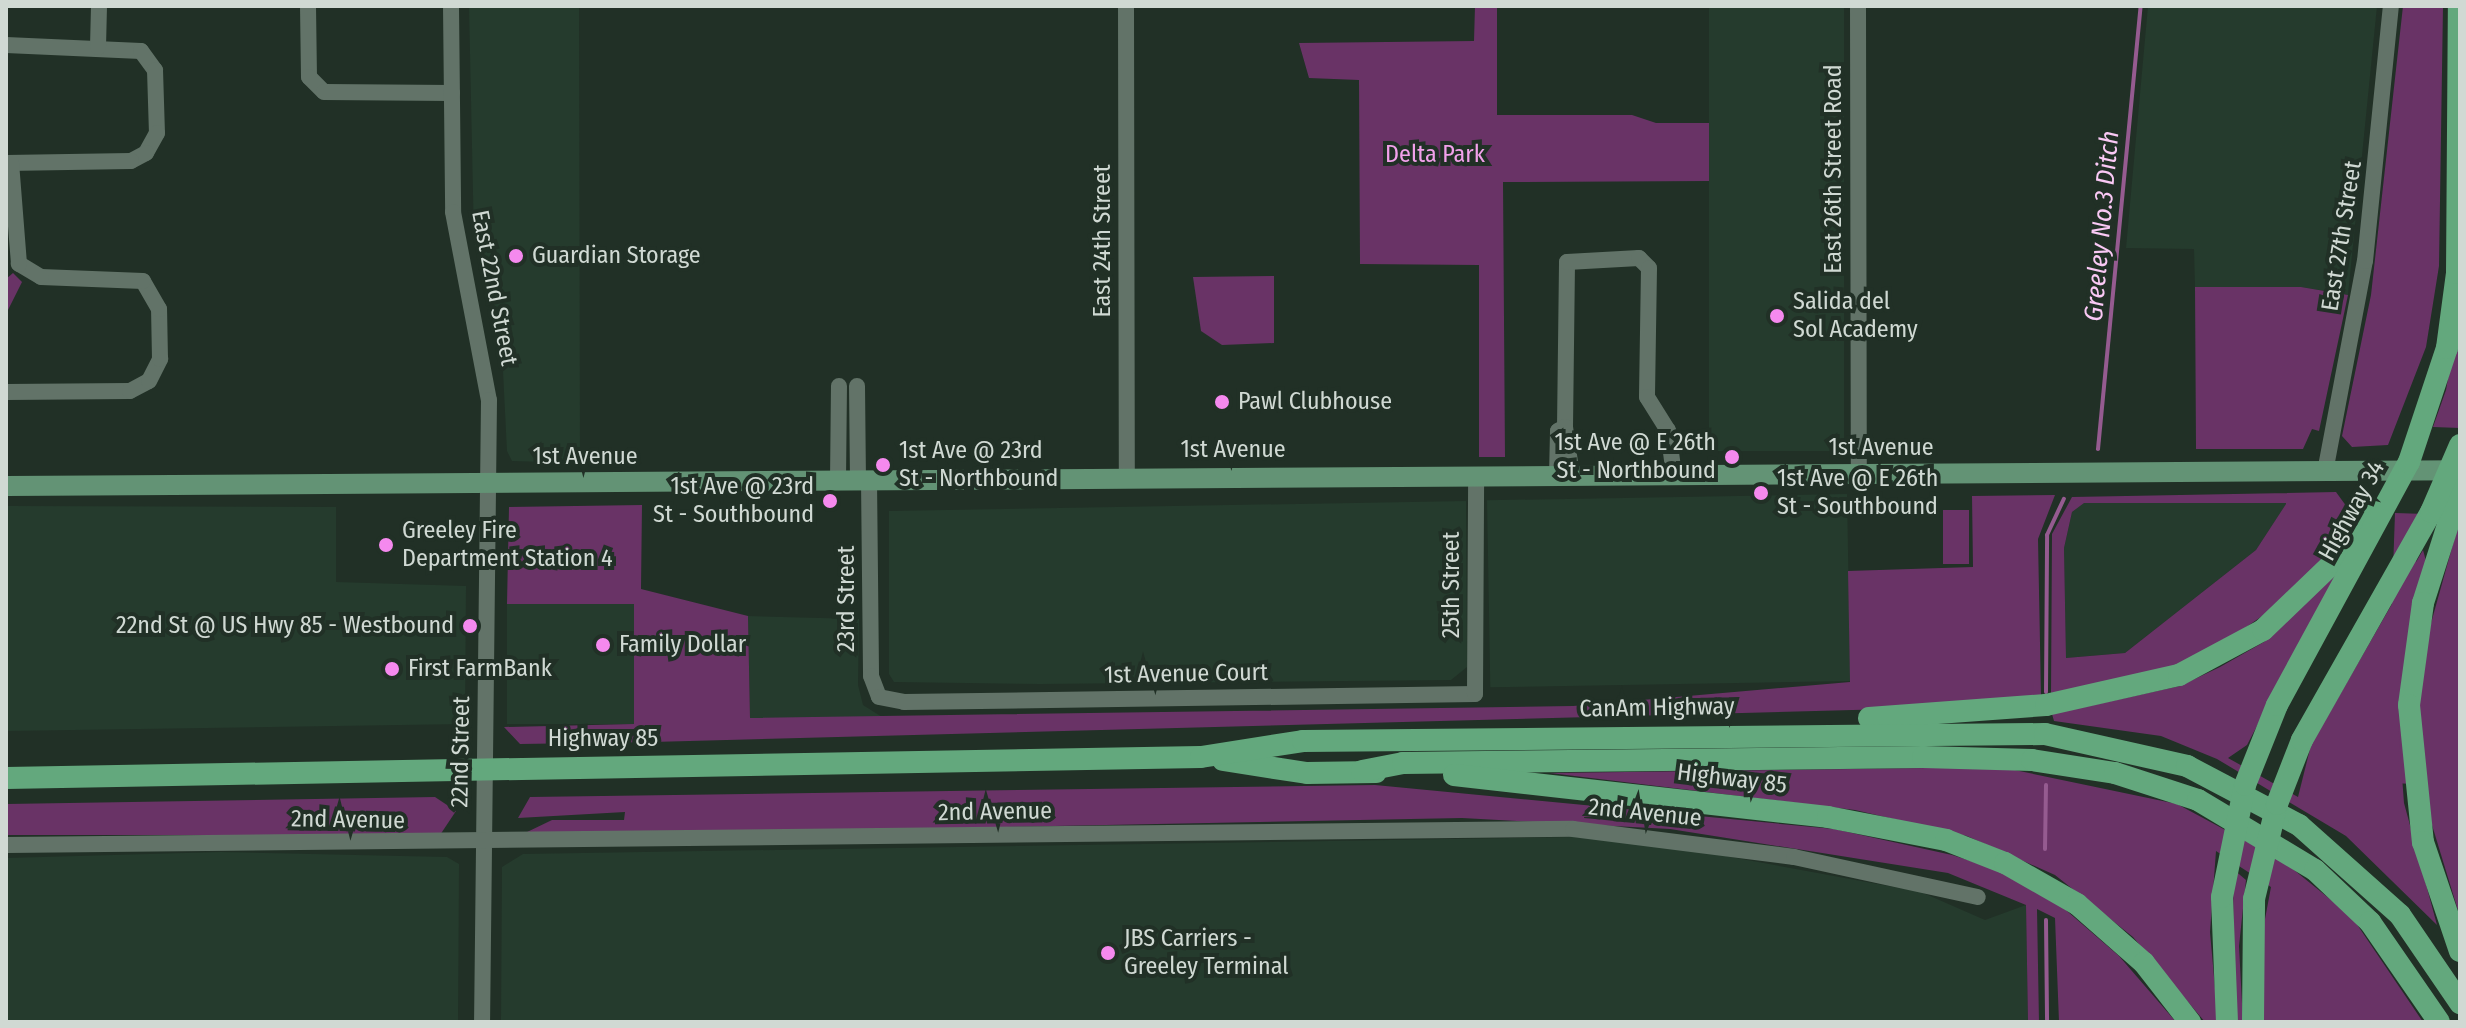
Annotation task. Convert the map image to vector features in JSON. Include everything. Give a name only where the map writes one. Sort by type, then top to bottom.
[{"type":"highway","points":[[1807,731],[1863,718],[2046,705],[2179,675],[2263,630],[2334,562],[2376,509],[2416,428],[2433,369],[2456,247],[2459,6]]},
{"type":"highway","points":[[2460,445],[2415,639],[2409,719],[2423,842],[2460,951]]},
{"type":"highway","points":[[2253,1022],[2258,878],[2290,770],[2448,503]]},
{"type":"highway","name":"Highway 34","points":[[2227,1022],[2220,935],[2227,861],[2256,752],[2376,509]]},
{"type":"highway","points":[[1807,731],[2062,736],[2211,775],[2299,825],[2366,880],[2400,915],[2460,1003]]},
{"type":"highway","name":"CanAm Highway","points":[[1508,737],[1807,731]]},
{"type":"highway","name":"Highway 85","points":[[6,778],[485,766],[1201,757],[1303,741],[1508,737]]},
{"type":"highway","name":"Highway 85","points":[[1201,757],[1307,773],[1362,771],[1559,783],[1828,817],[1946,840],[2022,871],[2098,920],[2190,1022]]},
{"type":"highway","points":[[1362,771],[1403,763],[1923,757],[2032,760],[2115,773],[2198,800],[2315,870],[2370,922],[2439,1022]]},
{"type":"main road","name":"1st Avenue","points":[[6,486],[1127,476],[1476,477],[2460,470]]},
{"type":"street","points":[[98,47],[99,6]]},
{"type":"street","points":[[308,6],[309,77],[318,88],[452,93]]},
{"type":"street","name":"East 22nd Street","points":[[451,6],[453,212],[487,372],[488,483]]},
{"type":"street","name":"East 24th Street","points":[[1126,6],[1127,476]]},
{"type":"street","name":"East 26th Street Road","points":[[1858,6],[1859,475]]},
{"type":"street","name":"East 27th Street","points":[[2325,472],[2365,261],[2391,6]]},
{"type":"street","points":[[6,45],[141,51],[155,70],[157,133],[146,153],[119,162],[8,163],[19,264],[41,277],[143,281],[159,309],[160,359],[149,381],[130,391],[6,392]]},
{"type":"street","points":[[1564,476],[1558,431],[1565,427],[1567,262],[1639,258],[1649,268],[1647,397],[1668,430],[1674,475]]},
{"type":"street","points":[[839,386],[855,480]]},
{"type":"street","points":[[855,480],[857,386]]},
{"type":"street","name":"25th Street","points":[[1475,694],[1476,477]]},
{"type":"street","name":"23rd Street","points":[[855,480],[871,676],[879,697],[897,702]]},
{"type":"street","name":"22nd Street","points":[[482,1022],[488,483]]},
{"type":"street","name":"1st Avenue Court","points":[[897,702],[1475,694]]},
{"type":"street","name":"2nd Avenue","points":[[6,845],[484,845],[1573,829],[1794,857],[1978,897]]},
{"type":"shaded area","points":[[469,6],[579,6],[580,463],[512,461],[507,451],[502,352],[474,241]]},
{"type":"shaded area","name":"Salida del Sol Academy","points":[[1709,6],[1844,6],[1844,451],[1709,451]]},
{"type":"shaded area","points":[[2148,6],[2377,6],[2348,295],[2301,287],[2195,287],[2194,249],[2126,248]]},
{"type":"shaded area","points":[[1847,494],[1850,681],[1490,687],[1487,500]]},
{"type":"shaded area","points":[[1466,501],[1467,667],[1451,680],[1040,684],[894,682],[889,674],[889,511]]},
{"type":"shaded area","points":[[2083,503],[2287,503],[2256,550],[2125,653],[2066,658],[2064,548],[2072,512]]},
{"type":"shaded area","points":[[6,506],[336,507],[336,582],[466,586],[465,724],[6,731]]},
{"type":"shaded area","points":[[507,604],[634,604],[634,724],[507,724]]},
{"type":"shaded area","points":[[748,616],[859,619],[858,685],[863,705],[882,717],[750,718]]},
{"type":"shaded area","points":[[1574,837],[1671,846],[1921,892],[1985,920],[2026,905],[2028,1022],[501,1022],[502,867],[523,854]]},
{"type":"shaded area","points":[[221,852],[447,857],[459,864],[458,1022],[6,1022],[6,858]]},
{"type":"green space","name":"Delta Park","points":[[1475,6],[1497,6],[1497,115],[1632,115],[1656,123],[1709,123],[1709,181],[1503,182],[1505,457],[1479,457],[1479,265],[1360,264],[1359,80],[1309,78],[1299,43],[1474,41]]},
{"type":"green space","points":[[2403,6],[2443,6],[2439,266],[2426,347],[2388,445],[2352,447],[2342,436],[2371,295]]},
{"type":"green space","points":[[13,273],[22,282],[6,314],[6,279]]},
{"type":"green space","points":[[1274,276],[1274,343],[1222,345],[1201,331],[1193,277]]},
{"type":"green space","points":[[2195,287],[2301,287],[2348,295],[2319,431],[2312,429],[2303,449],[2196,449]]},
{"type":"green space","points":[[2460,310],[2460,428],[2433,427],[2446,390]]},
{"type":"green space","points":[[2336,492],[2352,514],[2326,555],[2275,607],[2209,653],[2135,680],[2051,693],[2052,534],[2072,497]],"holes":[[[2084,503],[2286,503],[2256,550],[2125,653],[2066,658],[2064,548],[2072,512]]]},
{"type":"green space","points":[[2055,495],[2038,539],[2041,696],[1890,709],[652,742],[520,744],[504,727],[634,724],[634,604],[507,604],[509,507],[642,505],[641,589],[748,616],[750,718],[1573,706],[1850,682],[1848,571],[1973,567],[1972,496]]},
{"type":"green space","points":[[1943,510],[1969,510],[1969,564],[1943,564]]},
{"type":"green space","points":[[2395,513],[2418,514],[2409,784],[2386,783]]},
{"type":"green space","points":[[2460,519],[2460,917],[2425,802],[2418,710],[2428,634]]},
{"type":"green space","points":[[2423,550],[2426,561],[2402,652],[2398,722],[2404,803],[2437,925],[2346,836],[2217,759],[2161,736],[2054,721],[2052,714],[2180,686],[2220,667],[2264,642],[2342,563],[2247,745],[2228,758],[2298,797],[2311,745]]},
{"type":"green space","points":[[2000,767],[2177,804],[2283,861],[2352,917],[2423,1022],[2263,1022],[2262,935],[2271,887],[2216,851],[2210,932],[2218,1022],[2205,1022],[2133,937],[2055,875],[1967,836],[1855,810],[1550,773]]},
{"type":"green space","points":[[1375,785],[1834,829],[1952,855],[1996,869],[2060,905],[2119,956],[2176,1022],[2059,1022],[2055,918],[2037,909],[2039,1022],[2028,1022],[2026,905],[1948,873],[1670,829],[1462,818],[540,836],[525,833],[552,820],[624,820],[625,812],[518,818],[530,797]]},
{"type":"green space","points":[[435,797],[456,811],[440,835],[6,835],[6,804]]},
{"type":"green space","points":[[2233,869],[2246,880],[2239,946],[2243,1022],[2234,1022]]},
{"type":"waterway","name":"Greeley No.3 Ditch","points":[[2098,449],[2141,6]]},
{"type":"waterway","name":"Greeley No.3 Ditch","points":[[2046,692],[2047,535],[2064,499]]},
{"type":"waterway","name":"Greeley No.3 Ditch","points":[[2045,849],[2046,785]]},
{"type":"waterway","name":"Greeley No.3 Ditch","points":[[2046,920],[2047,1022]]},
{"type":"place","name":"Guardian Storage","points":[[516,256]]},
{"type":"place","name":"Salida del Sol Academy","points":[[1777,316]]},
{"type":"place","name":"Pawl Clubhouse","points":[[1222,402]]},
{"type":"place","name":"1st Ave @ E 26th St - Northbound","points":[[1732,457]]},
{"type":"place","name":"1st Ave @ 23rd St - Northbound","points":[[883,465]]},
{"type":"place","name":"1st Ave @ E 26th St - Southbound","points":[[1761,493]]},
{"type":"place","name":"1st Ave @ 23rd St - Southbound","points":[[830,501]]},
{"type":"place","name":"Greeley Fire Department Station 4","points":[[386,545]]},
{"type":"place","name":"22nd St @ US Hwy 85 - Westbound","points":[[470,626]]},
{"type":"place","name":"Family Dollar","points":[[603,645]]},
{"type":"place","name":"First FarmBank","points":[[392,669]]},
{"type":"place","name":"JBS Carriers - Greeley Terminal","points":[[1108,953]]}]
